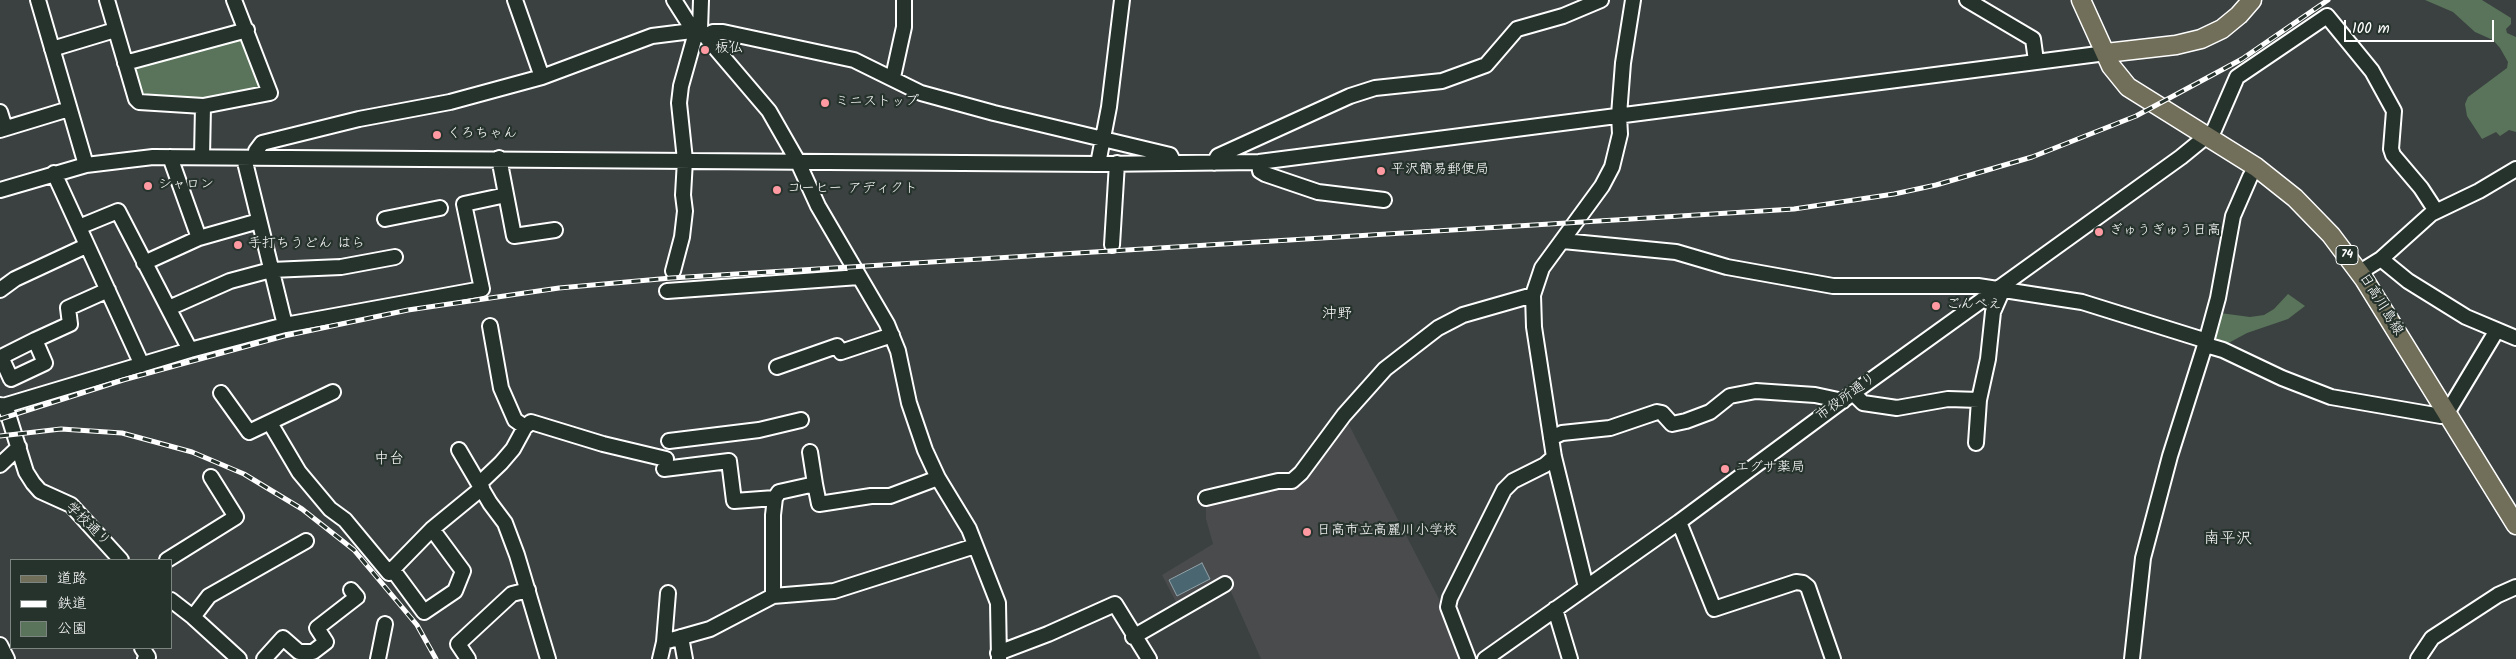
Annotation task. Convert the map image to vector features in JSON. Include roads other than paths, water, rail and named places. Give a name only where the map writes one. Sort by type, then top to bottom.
[{"type":"main road","name":"日高川島線","points":[[2081,0],[2115,73],[2128,87],[2256,167],[2295,198],[2323,226],[2360,272],[2516,525]]},
{"type":"main road","points":[[2106,53],[2176,45],[2201,39],[2222,29],[2252,0]]},
{"type":"street","points":[[38,0],[86,165]]},
{"type":"street","points":[[107,0],[138,102],[203,106],[270,93],[234,0]]},
{"type":"street","points":[[514,0],[542,77]]},
{"type":"street","points":[[674,0],[699,32],[769,111],[797,160],[818,206],[892,335],[925,450],[938,478],[969,529],[998,603],[998,656],[1115,604],[1133,637],[1149,659]]},
{"type":"street","points":[[673,271],[682,237],[685,211],[683,194],[685,160],[679,103],[681,86],[695,36],[699,32],[701,0]]},
{"type":"street","points":[[893,77],[904,27],[904,0]]},
{"type":"street","points":[[1098,164],[1109,107],[1122,0]]},
{"type":"street","points":[[1214,163],[1218,156],[1350,96],[1375,88],[1442,81],[1486,65],[1517,29],[1563,16],[1601,0]]},
{"type":"street","points":[[1586,587],[1554,457],[1534,326],[1533,295],[1542,268],[1602,186],[1612,167],[1620,134],[1618,115],[1633,0]]},
{"type":"street","points":[[1967,0],[2033,39],[2036,62]]},
{"type":"street","points":[[2208,136],[2222,114],[2237,77],[2327,16],[2372,71],[2394,111],[2391,149],[2393,154],[2421,188],[2436,211]]},
{"type":"street","points":[[52,49],[115,30]]},
{"type":"street","points":[[125,63],[247,30]]},
{"type":"street","points":[[285,325],[260,221],[250,158],[262,143],[359,119],[450,102],[542,77],[652,36],[722,32],[854,60],[921,92],[1102,140],[1170,155],[1174,163]]},
{"type":"street","points":[[0,190],[86,165],[132,157],[797,160],[1098,164],[1259,162],[2106,53]]},
{"type":"street","points":[[202,157],[203,106]]},
{"type":"street","points":[[0,112],[2,129],[69,109]]},
{"type":"street","name":"市役所通り","points":[[1485,659],[1679,522],[2208,136]]},
{"type":"street","points":[[170,157],[199,238]]},
{"type":"street","points":[[499,158],[514,236],[555,230]]},
{"type":"street","points":[[1259,162],[1260,171],[1265,174],[1318,192],[1384,200]]},
{"type":"street","points":[[1112,245],[1117,163]]},
{"type":"street","points":[[2132,659],[2143,558],[2170,456],[2206,343],[2218,298],[2233,216],[2256,167]]},
{"type":"street","points":[[2360,272],[2381,259],[2436,211],[2479,191],[2516,169]]},
{"type":"street","points":[[54,173],[142,365]]},
{"type":"street","points":[[2,405],[190,350],[285,325],[482,289],[464,204],[506,195]]},
{"type":"street","points":[[385,219],[440,208]]},
{"type":"street","points":[[79,227],[118,211],[190,350]]},
{"type":"street","points":[[144,263],[199,238],[260,221]]},
{"type":"street","points":[[1563,241],[1676,252],[1727,267],[1833,286],[1970,286],[2082,302],[2206,343],[2282,378],[2331,397],[2438,416],[2447,413],[2497,330]]},
{"type":"street","points":[[0,290],[15,278],[86,246]]},
{"type":"street","points":[[169,308],[230,281],[271,270],[341,267],[395,257]]},
{"type":"street","points":[[2381,259],[2408,282],[2466,317],[2516,338]]},
{"type":"street","points":[[667,291],[859,277]]},
{"type":"street","points":[[36,340],[70,324],[68,308],[108,290]]},
{"type":"street","points":[[1976,443],[1979,400],[1988,359],[1993,312],[2000,296],[1998,290]]},
{"type":"street","points":[[1206,498],[1278,481],[1292,481],[1301,474],[1344,415],[1385,369],[1438,328],[1463,315],[1533,295]]},
{"type":"street","points":[[490,326],[502,388],[515,420],[525,427]]},
{"type":"street","points":[[777,367],[837,346],[841,352],[892,335]]},
{"type":"street","points":[[1551,438],[1562,433],[1610,428],[1657,412],[1662,413],[1672,424],[1686,421],[1710,412],[1730,396],[1756,391],[1848,397],[1863,403],[1897,408],[1948,399],[1979,400]]},
{"type":"street","points":[[221,393],[249,432],[334,392]]},
{"type":"street","name":"学校通り","points":[[2,405],[7,411],[26,472],[32,483],[40,491],[71,505],[120,559]]},
{"type":"street","points":[[668,441],[759,430],[801,420]]},
{"type":"street","points":[[270,423],[292,461],[330,509],[344,520],[389,573],[432,529],[481,486],[513,449],[525,427],[536,422],[665,464],[729,461],[734,501],[775,498]]},
{"type":"street","points":[[0,465],[19,447]]},
{"type":"street","points":[[459,450],[505,523],[528,590],[548,659]]},
{"type":"street","points":[[810,452],[819,504],[871,496],[890,496],[938,478]]},
{"type":"street","points":[[1468,659],[1448,607],[1450,598],[1504,490],[1513,481],[1545,465],[1554,457]]},
{"type":"street","points":[[168,559],[236,517],[211,477]]},
{"type":"street","points":[[773,596],[773,515],[775,498],[779,492],[815,484]]},
{"type":"street","points":[[1679,522],[1714,609],[1796,582],[1803,583],[1808,587],[1833,659]]},
{"type":"street","points":[[393,570],[424,612],[455,591],[463,571],[432,529]]},
{"type":"street","points":[[193,617],[209,596],[306,541]]},
{"type":"street","points":[[664,642],[710,628],[773,596],[834,591],[975,546]]},
{"type":"street","points":[[1133,637],[1225,584]]},
{"type":"street","points":[[2418,659],[2432,638],[2498,595],[2516,587]]},
{"type":"street","points":[[264,659],[283,638],[299,652],[313,652],[326,642],[317,628],[357,598],[351,590]]},
{"type":"street","points":[[468,659],[458,644],[512,594],[528,590]]},
{"type":"street","points":[[660,659],[664,642],[668,593]]},
{"type":"street","points":[[173,603],[193,617],[239,659]]},
{"type":"street","points":[[1555,609],[1570,659]]},
{"type":"street","points":[[378,659],[385,624]]},
{"type":"street","points":[[680,637],[685,659]]},
{"type":"street","points":[[0,645],[7,659]]},
{"type":"street","points":[[143,649],[148,657],[145,659]]},
{"type":"water","points":[[1202,563],[1210,579],[1177,596],[1169,580]]},
{"type":"railway","points":[[0,419],[123,380],[284,336],[408,310],[559,288],[671,278],[1794,209],[1894,194],[1936,185],[2032,157],[2136,116],[2242,59],[2328,0]]},
{"type":"railway","points":[[0,436],[61,429],[122,433],[192,452],[244,474],[302,509],[354,550],[417,625],[436,659]]},
{"type":"place","name":"板仏","points":[[705,50]]},
{"type":"place","name":"ミニストップ","points":[[825,103]]},
{"type":"place","name":"くろちゃん","points":[[437,135]]},
{"type":"place","name":"平沢簡易郵便局","points":[[1381,171]]},
{"type":"place","name":"シャロン","points":[[148,186]]},
{"type":"place","name":"コーヒー アディクト","points":[[777,190]]},
{"type":"place","name":"ぎゅうぎゅう日高","points":[[2099,232]]},
{"type":"place","name":"手打ちうどん はら","points":[[238,245]]},
{"type":"place","name":"ごんべえ","points":[[1936,306]]},
{"type":"place","name":"エグサ薬局","points":[[1725,469]]},
{"type":"place","name":"日高市立高麗川小学校","points":[[1307,532]]},
{"type":"district","name":"沖野","points":[[1337,315]]},
{"type":"district","name":"中台","points":[[389,460]]},
{"type":"district","name":"南平沢","points":[[2228,540]]}]
